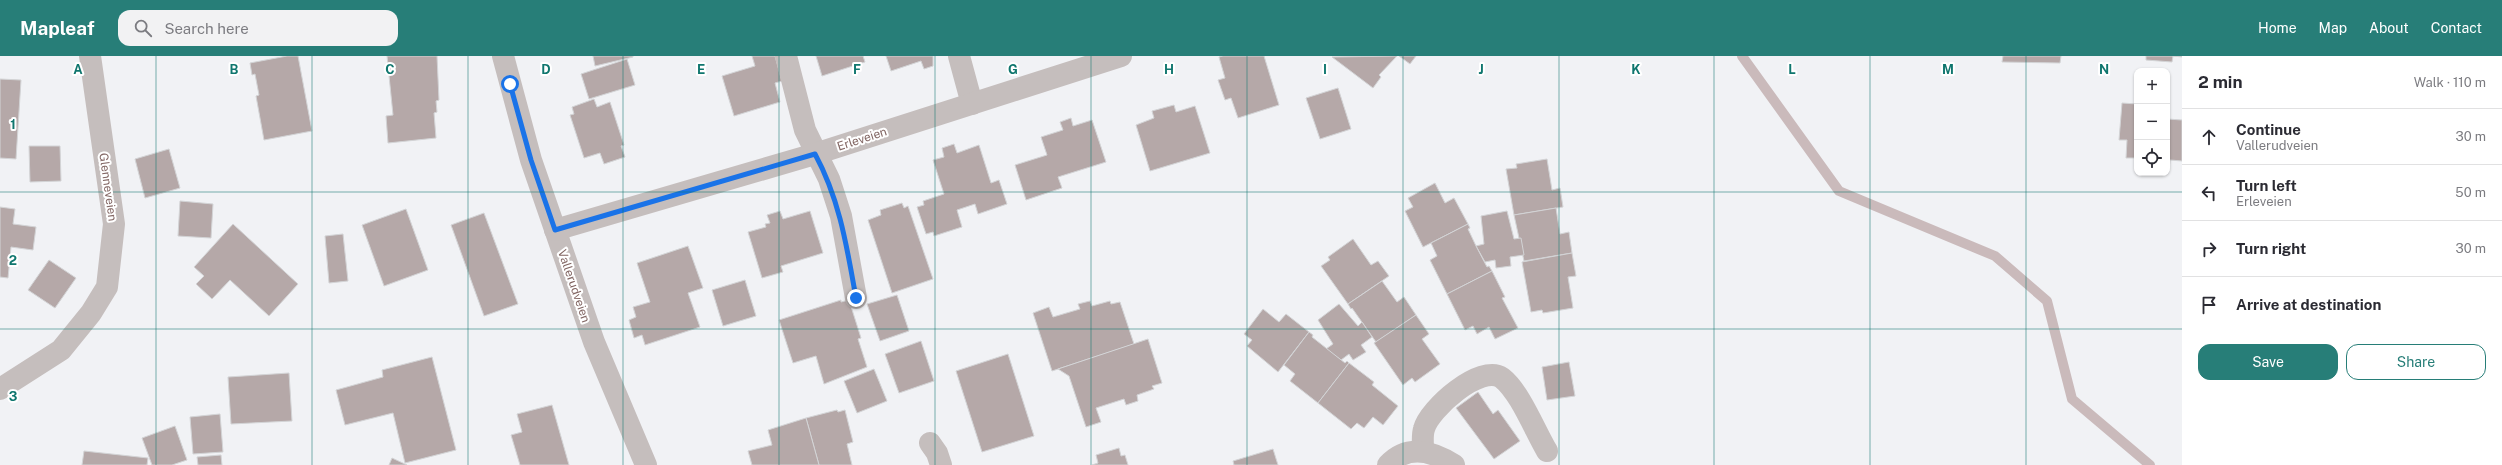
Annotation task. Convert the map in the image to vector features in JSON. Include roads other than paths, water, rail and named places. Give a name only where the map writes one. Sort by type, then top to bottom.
[{"type":"street","name":"Glenneveien","points":[[0,389],[61,350],[91,313],[107,287],[114,224],[90,56]]},
{"type":"street","name":"Vallerudveien","points":[[503,56],[531,160],[594,342],[646,465]]},
{"type":"street","points":[[786,56],[799,109],[815,154],[829,179],[841,216],[856,298]]},
{"type":"street","points":[[959,56],[972,104]]},
{"type":"street","name":"Erleveien","points":[[555,230],[815,154],[1121,56]]},
{"type":"street","points":[[1423,450],[1424,429],[1432,414],[1463,385],[1482,377],[1492,376],[1500,377],[1510,385],[1547,451]]},
{"type":"street","points":[[930,443],[937,453],[941,465]]},
{"type":"street","points":[[1388,465],[1403,454],[1423,450],[1441,456],[1454,465]]},
{"type":"waterway","points":[[1742,56],[1839,191],[1995,256],[2047,301],[2072,399],[2150,465]]}]
